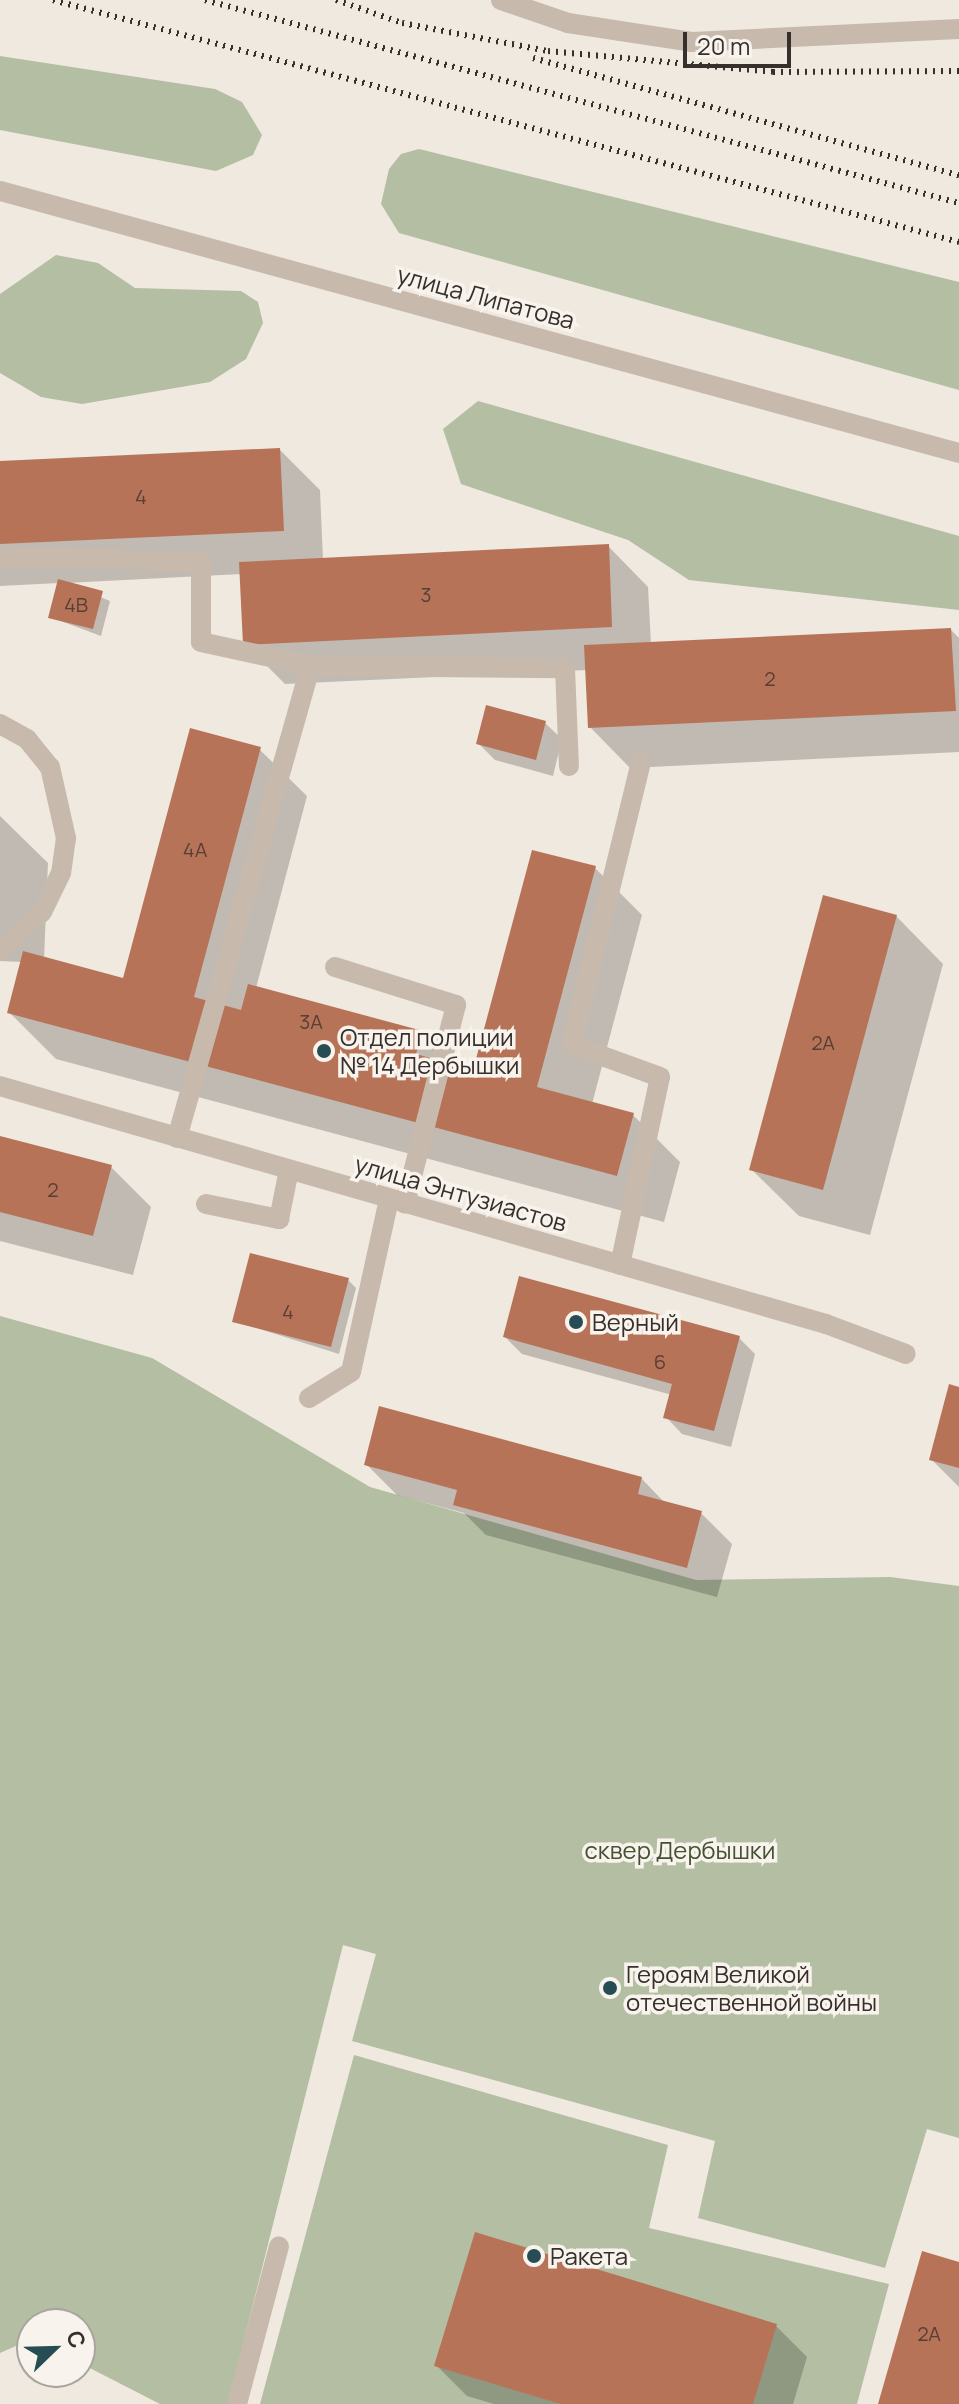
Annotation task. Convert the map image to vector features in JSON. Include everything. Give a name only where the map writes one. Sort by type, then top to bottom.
[{"type":"street","points":[[501,0],[568,23],[692,42],[959,29]]},
{"type":"street","name":"улица Липатова","points":[[0,191],[959,453]]},
{"type":"street","points":[[0,556],[201,562],[201,642],[311,666],[565,668],[569,766]]},
{"type":"street","points":[[177,1138],[311,666]]},
{"type":"street","points":[[0,724],[27,739],[50,767],[66,838],[61,873],[42,912],[0,950]]},
{"type":"street","points":[[620,1265],[660,1077],[572,1045],[641,761]]},
{"type":"street","points":[[309,1398],[351,1372],[397,1201],[456,1005],[335,967]]},
{"type":"street","name":"улица Энтузиастов","points":[[0,1086],[620,1265],[906,1354]]},
{"type":"street","points":[[206,1204],[279,1219],[289,1170]]},
{"type":"street","points":[[237,2404],[279,2246]]},
{"type":"green space","points":[[0,56],[215,89],[242,102],[262,135],[253,155],[216,171],[0,130]]},
{"type":"green space","points":[[419,149],[959,282],[959,390],[399,233],[381,204],[389,169],[401,154]]},
{"type":"green space","points":[[56,255],[98,263],[135,288],[241,291],[258,302],[263,323],[246,359],[210,382],[82,404],[41,397],[0,373],[0,294]]},
{"type":"green space","points":[[478,401],[959,536],[959,610],[689,580],[628,540],[461,484],[443,429]]},
{"type":"green space","name":"сквер Дербышки","points":[[0,1316],[152,1358],[370,1487],[696,1580],[890,1577],[959,1586],[959,2138],[927,2129],[885,2268],[698,2218],[715,2141],[352,2041],[376,1954],[343,1945],[228,2404],[160,2404],[96,2371],[96,2308],[16,2308],[16,2346],[0,2353]]},
{"type":"green space","name":"Ракета","points":[[354,2055],[668,2145],[649,2228],[889,2284],[857,2404],[260,2404]]},
{"type":"building","points":[[280,448],[284,531],[0,544],[0,461]]},
{"type":"building","points":[[609,544],[612,627],[243,645],[239,562]]},
{"type":"building","points":[[58,579],[103,591],[93,629],[48,618]]},
{"type":"building","points":[[951,628],[956,711],[588,728],[584,645]]},
{"type":"building","points":[[486,705],[546,721],[536,760],[476,744]]},
{"type":"building","points":[[190,728],[261,747],[194,997],[241,1010],[248,984],[423,1031],[416,1054],[473,1070],[532,850],[596,866],[537,1087],[634,1113],[617,1176],[7,1013],[23,951],[123,978]]},
{"type":"building","points":[[823,895],[897,915],[823,1190],[749,1170]]},
{"type":"building","points":[[0,1136],[112,1165],[93,1236],[0,1212]]},
{"type":"building","points":[[250,1253],[349,1278],[331,1347],[232,1322]]},
{"type":"building","points":[[519,1276],[740,1336],[714,1431],[663,1418],[672,1384],[503,1337]]},
{"type":"building","points":[[949,1384],[959,1387],[959,1468],[929,1460]]},
{"type":"building","points":[[379,1406],[642,1477],[638,1494],[702,1511],[687,1568],[453,1505],[457,1490],[364,1465]]},
{"type":"building","points":[[475,2232],[777,2324],[753,2404],[561,2404],[434,2366]]},
{"type":"building","points":[[922,2251],[959,2262],[959,2404],[878,2404]]},
{"type":"railway","points":[[53,0],[959,242]]},
{"type":"railway","points":[[205,0],[959,203]]},
{"type":"railway","points":[[336,0],[402,23],[548,51],[773,72],[959,71]]},
{"type":"railway","points":[[533,58],[959,175]]},
{"type":"place","name":"Отдел полиции № 14 Дербышки","points":[[324,1051]]},
{"type":"place","name":"Верный","points":[[576,1322]]},
{"type":"place","name":"Героям Великой отечественной войны","points":[[610,1988]]},
{"type":"place","name":"Ракета","points":[[534,2256]]}]
